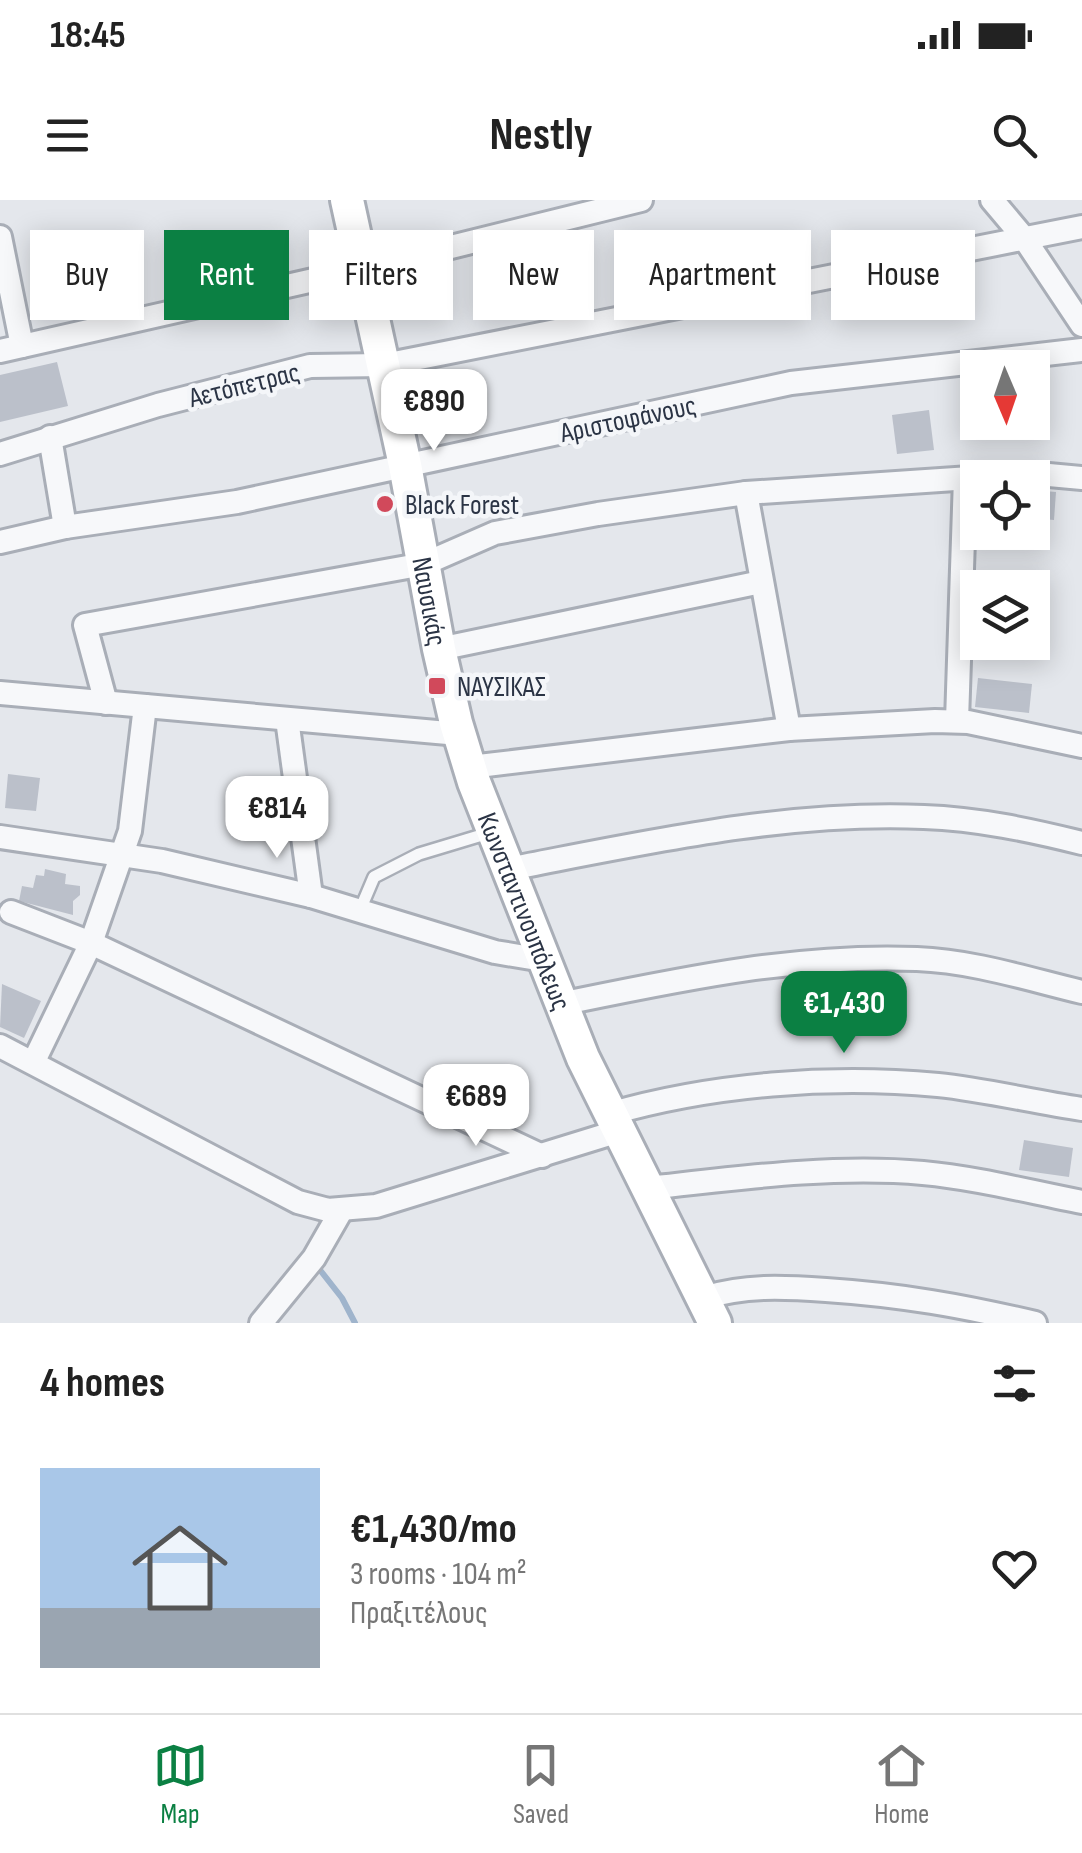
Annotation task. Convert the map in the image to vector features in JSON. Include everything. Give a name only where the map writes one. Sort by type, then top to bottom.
[{"type":"street","name":"Ναυσικάς","points":[[347,200],[354,230]]},
{"type":"street","points":[[453,247],[642,200]]},
{"type":"street","points":[[992,200],[1024,238],[1082,324]]},
{"type":"street","name":"Αετόπετρας","points":[[0,454],[158,405],[310,366],[384,364],[1082,227]]},
{"type":"street","points":[[0,236],[11,349],[309,281]]},
{"type":"street","name":"Ναυσικάς","points":[[374,320],[439,649],[470,767]]},
{"type":"street","name":"Αριστοφάνους","points":[[0,542],[65,527],[237,502],[791,383],[1082,350]]},
{"type":"street","points":[[50,438],[65,527]]},
{"type":"street","points":[[1050,475],[1082,478]]},
{"type":"street","points":[[106,703],[85,625],[424,564],[495,533],[746,493],[960,478]]},
{"type":"street","points":[[746,493],[789,729]]},
{"type":"street","points":[[956,722],[962,550]]},
{"type":"street","points":[[439,649],[761,582]]},
{"type":"street","points":[[0,693],[459,734]]},
{"type":"street","points":[[34,1061],[91,943],[136,806],[146,706]]},
{"type":"street","points":[[288,719],[311,896]]},
{"type":"street","points":[[470,767],[789,729],[956,722],[1082,746]]},
{"type":"street","name":"Κωνσταντινουπόλεως","points":[[470,767],[560,1004],[614,1122],[709,1310]]},
{"type":"street","points":[[508,869],[664,839],[800,821],[924,817],[1012,826],[1082,843]]},
{"type":"street","points":[[0,837],[162,861],[311,896],[495,952],[543,960]]},
{"type":"street","points":[[11,912],[91,943],[542,1156]]},
{"type":"street","points":[[560,1004],[708,974],[788,964],[917,959],[1082,992]]},
{"type":"street","points":[[0,1046],[298,1202],[341,1211],[376,1206],[542,1156],[614,1122],[690,1095],[863,1082],[974,1089],[1082,1109]]},
{"type":"street","points":[[648,1188],[773,1174],[885,1171],[945,1176],[1082,1202]]},
{"type":"street","points":[[261,1323],[314,1258],[341,1211]]},
{"type":"street","points":[[709,1310],[734,1288],[758,1287],[948,1302],[1035,1323]]},
{"type":"lane","points":[[360,910],[374,877],[419,854],[492,832]]},
{"type":"building","points":[[57,362],[68,406],[0,422],[0,375]]},
{"type":"building","points":[[929,410],[934,450],[897,454],[892,415]]},
{"type":"building","points":[[1050,492],[1056,492],[1054,520],[1050,520]]},
{"type":"building","points":[[978,678],[1032,684],[1029,713],[975,707]]},
{"type":"building","points":[[8,774],[40,778],[36,811],[5,808]]},
{"type":"building","points":[[45,869],[66,874],[65,884],[80,886],[80,895],[73,901],[73,915],[19,901],[22,886],[33,888],[36,875],[44,876]]},
{"type":"building","points":[[2,984],[41,1001],[24,1038],[0,1027]]},
{"type":"building","points":[[1024,1140],[1073,1148],[1069,1177],[1019,1170]]},
{"type":"waterway","points":[[320,1270],[355,1323]]},
{"type":"place","name":"Black Forest","points":[[385,504]]},
{"type":"place","name":"ΝΑΥΣΙΚΑΣ","points":[[437,686]]}]
